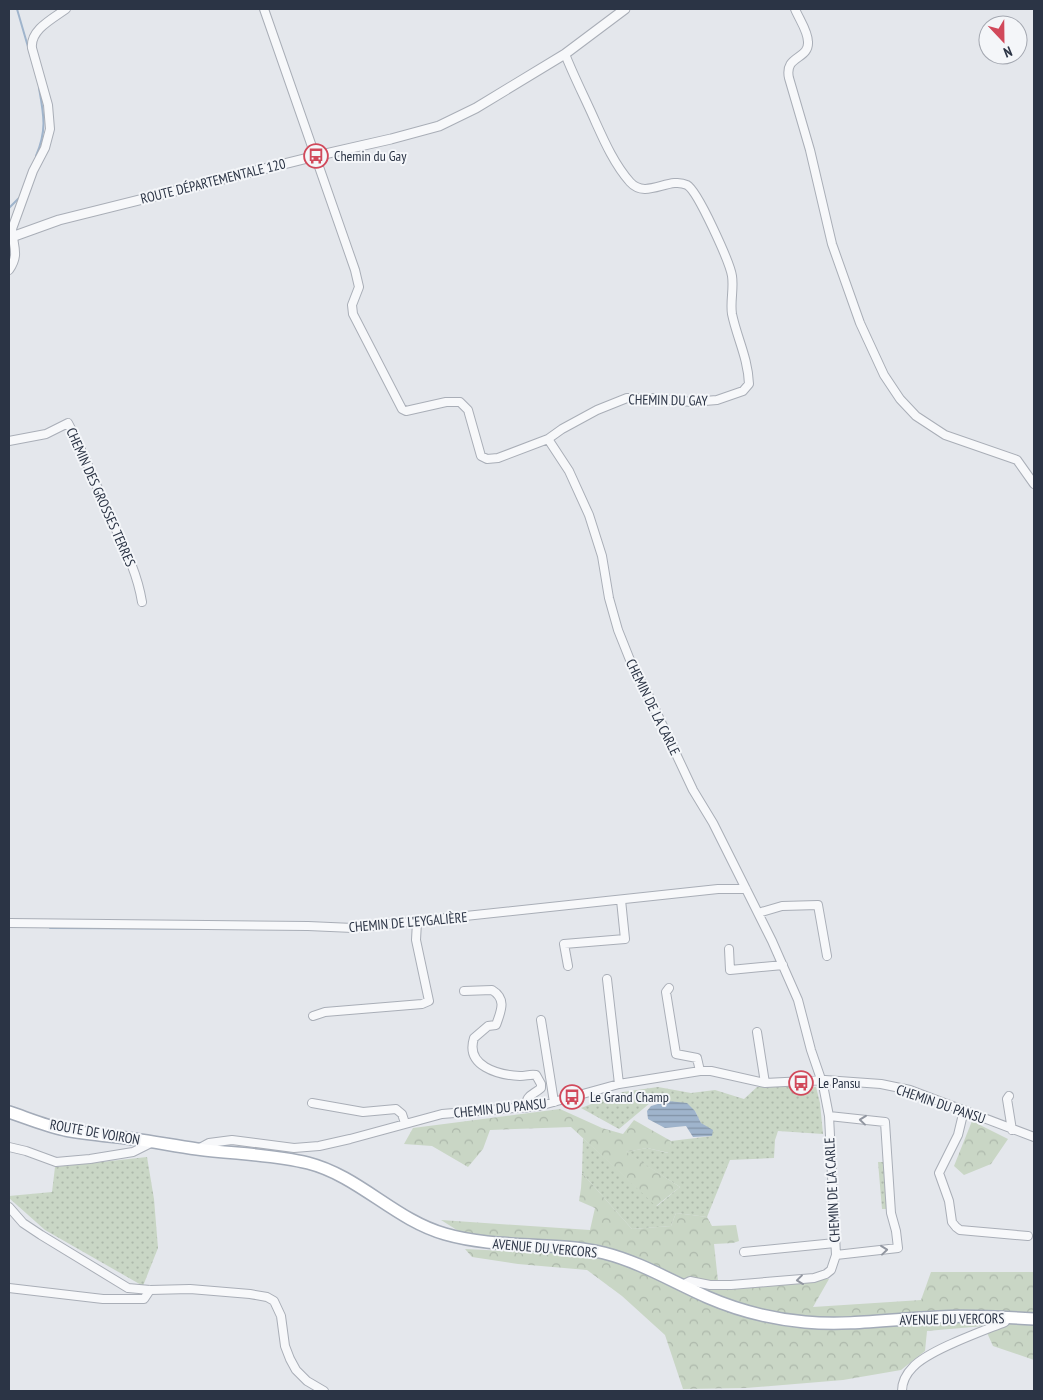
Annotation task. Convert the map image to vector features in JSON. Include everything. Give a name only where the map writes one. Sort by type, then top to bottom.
[{"type":"main road","name":"ROUTE DE VOIRON","points":[[9,1112],[64,1130],[153,1142]]},
{"type":"main road","name":"AVENUE DU VERCORS","points":[[153,1142],[198,1149],[280,1157],[308,1163],[346,1178],[394,1208],[442,1234],[499,1244],[568,1247],[606,1254],[645,1268],[708,1298],[770,1317],[804,1322],[836,1323],[942,1317],[1034,1319]]},
{"type":"street","points":[[9,270],[14,263],[16,252],[11,238],[12,229],[33,171],[45,148],[50,129],[48,104],[31,42],[34,33],[66,9]]},
{"type":"street","points":[[264,9],[316,156]]},
{"type":"street","name":"ROUTE DÉPARTEMENTALE 120","points":[[11,238],[38,226],[66,218],[439,126],[476,108],[565,54],[626,9]]},
{"type":"street","points":[[795,9],[808,39],[808,46],[805,52],[790,63],[788,70],[789,78],[810,150],[832,244],[860,323],[884,375],[900,399],[916,416],[945,435],[1017,460],[1034,484]]},
{"type":"street","name":"CHEMIN DU GAY","points":[[316,156],[359,282],[352,305],[353,314],[402,409],[411,410],[446,402],[460,402],[468,410],[481,456],[487,459],[498,458],[548,439],[592,413],[622,399],[651,398],[692,402],[717,400],[742,391],[749,384],[749,368],[732,314],[732,277],[701,204],[692,189],[686,184],[672,184],[650,189],[638,188],[630,183],[604,140],[565,54]]},
{"type":"street","name":"CHEMIN DES GROSSES TERRES","points":[[9,441],[46,434],[68,423],[78,441],[124,545],[139,584],[142,602]]},
{"type":"street","name":"CHEMIN DE LA CARLE","points":[[548,439],[569,471],[589,515],[602,556],[609,598],[618,630],[628,654],[692,790],[712,823],[746,888],[798,1000],[811,1050],[822,1081],[829,1116],[836,1255],[831,1270],[814,1278],[710,1285],[690,1282],[682,1285]]},
{"type":"street","name":"CHEMIN DE L'EYGALIÈRE","points":[[9,923],[353,928],[746,888]]},
{"type":"street","points":[[568,966],[564,944],[626,939],[620,900]]},
{"type":"street","points":[[758,913],[782,906],[818,905],[827,956]]},
{"type":"street","points":[[313,1016],[325,1012],[422,1004],[429,1001],[417,948],[417,922]]},
{"type":"street","points":[[729,949],[730,970],[783,965]]},
{"type":"street","points":[[607,979],[619,1084]]},
{"type":"street","points":[[669,988],[666,992],[676,1054],[697,1058],[700,1070]]},
{"type":"street","points":[[464,991],[492,990],[500,997],[502,1007],[496,1025],[488,1026],[474,1038],[472,1048],[480,1064],[491,1070],[517,1076],[536,1075],[541,1088],[528,1096],[526,1108]]},
{"type":"street","points":[[541,1020],[554,1102]]},
{"type":"street","points":[[758,1032],[765,1083]]},
{"type":"street","name":"CHEMIN DU PANSU","points":[[198,1149],[209,1143],[232,1140],[294,1148],[319,1146],[442,1114],[526,1108],[619,1084],[700,1070],[765,1083],[822,1081],[880,1084],[910,1090],[1034,1137]]},
{"type":"street","points":[[1009,1096],[1007,1099],[1012,1130]]},
{"type":"street","points":[[312,1103],[364,1112],[396,1109],[402,1114],[406,1123]]},
{"type":"street","points":[[964,1110],[958,1135],[939,1173],[949,1201],[952,1222],[960,1230],[1028,1236]]},
{"type":"street","points":[[829,1116],[885,1122],[891,1213],[898,1248],[836,1255]]},
{"type":"street","points":[[9,1147],[56,1162],[133,1152],[153,1142]]},
{"type":"street","points":[[9,1207],[23,1223],[41,1236],[128,1288],[150,1290],[190,1289],[250,1294],[267,1297],[274,1301],[281,1316],[285,1346],[290,1360],[296,1370],[307,1381],[324,1391]]},
{"type":"street","points":[[744,1252],[835,1243]]},
{"type":"street","points":[[9,1288],[103,1299],[144,1299],[150,1290]]},
{"type":"street","points":[[902,1391],[904,1380],[914,1365],[932,1354],[1005,1322],[1007,1317]]},
{"type":"green space","points":[[658,1087],[691,1093],[715,1090],[744,1099],[757,1087],[816,1087],[820,1103],[823,1134],[778,1131],[775,1140],[774,1158],[730,1160],[707,1217],[676,1213],[671,1226],[632,1229],[582,1173],[583,1138],[657,1206],[680,1187],[625,1152],[647,1148],[668,1153],[671,1141],[712,1136],[701,1123],[695,1111],[668,1101],[650,1103],[619,1129],[581,1108],[623,1092]]},
{"type":"green space","points":[[560,1109],[602,1128],[623,1134],[634,1120],[671,1141],[669,1153],[647,1148],[626,1152],[680,1187],[656,1206],[571,1127],[490,1130],[483,1149],[468,1167],[432,1146],[404,1144],[413,1128]]},
{"type":"green space","points":[[972,1121],[1008,1139],[991,1164],[964,1175],[954,1166]]},
{"type":"green space","points":[[147,1157],[154,1199],[158,1248],[143,1286],[45,1230],[9,1198],[9,1196],[52,1192],[55,1167]]},
{"type":"green space","points":[[878,1162],[884,1162],[888,1209],[882,1209]]},
{"type":"green space","points":[[582,1173],[632,1229],[671,1226],[676,1213],[707,1217],[712,1226],[736,1225],[739,1241],[714,1244],[718,1281],[829,1279],[813,1307],[921,1300],[931,1272],[1034,1272],[1034,1313],[1003,1312],[812,1319],[774,1314],[740,1306],[635,1259],[468,1237],[441,1220],[590,1230],[595,1208],[579,1201]]},
{"type":"green space","points":[[465,1249],[549,1253],[612,1259],[777,1324],[987,1321],[1034,1324],[1034,1360],[993,1346],[984,1326],[927,1331],[925,1351],[901,1370],[843,1380],[746,1388],[683,1389],[665,1335],[622,1296],[587,1270],[518,1264],[472,1257]]},
{"type":"water","points":[[668,1101],[687,1103],[695,1111],[701,1123],[713,1130],[712,1136],[693,1137],[686,1126],[665,1128],[648,1119],[647,1111],[651,1106]]},
{"type":"waterway","points":[[17,9],[33,64]]},
{"type":"waterway","points":[[36,156],[42,138],[44,123],[39,88]]},
{"type":"waterway","points":[[9,208],[19,198]]},
{"type":"waterway","points":[[50,928],[276,929]]},
{"type":"place","name":"Chemin du Gay","points":[[316,156]]},
{"type":"place","name":"Le Pansu","points":[[801,1083]]},
{"type":"place","name":"Le Grand Champ","points":[[572,1097]]}]
